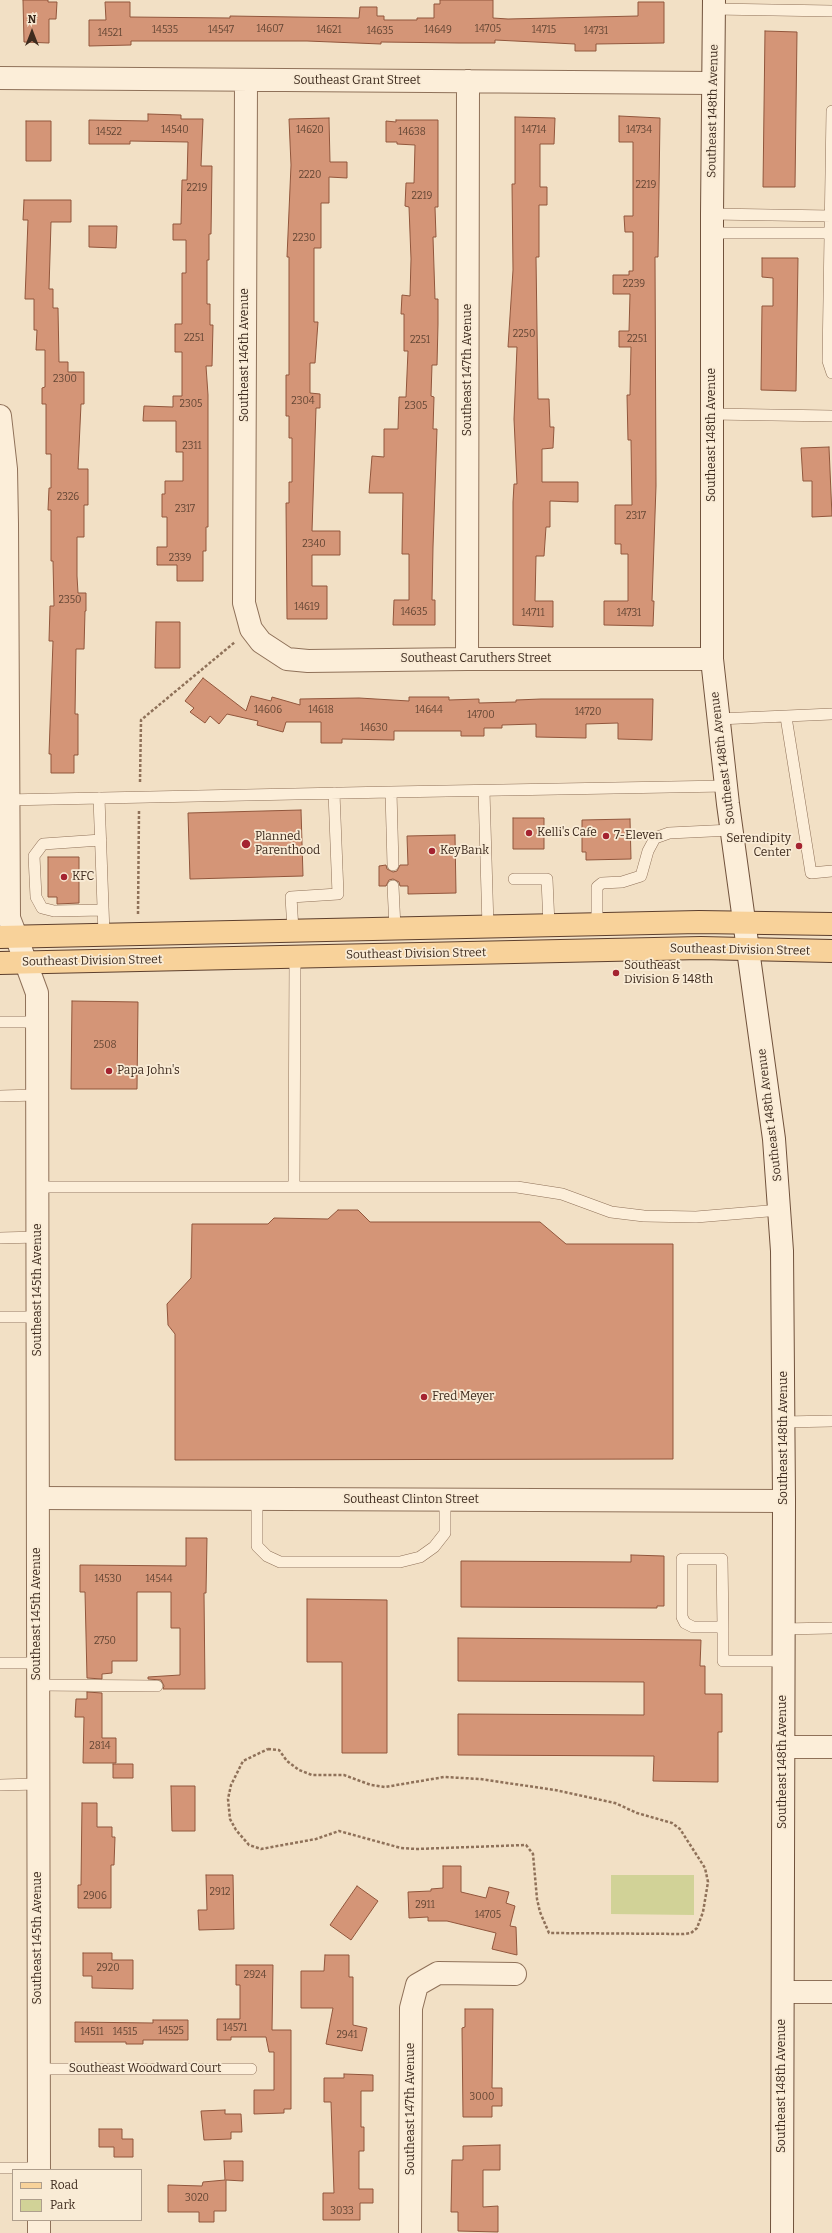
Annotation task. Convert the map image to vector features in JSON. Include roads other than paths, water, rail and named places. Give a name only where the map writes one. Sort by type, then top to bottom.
[{"type":"main road","points":[[8,937],[597,924],[832,924]]},
{"type":"main road","name":"Southeast Division Street","points":[[0,963],[702,948],[832,952]]},
{"type":"street","name":"Southeast 148th Avenue","points":[[714,4],[712,224],[712,659],[726,786],[774,1139],[780,1210],[784,1422],[782,2233]]},
{"type":"street","name":"Southeast Grant Street","points":[[0,78],[246,81],[713,83]]},
{"type":"street","name":"Southeast 146th Avenue","points":[[246,81],[244,603],[250,629]]},
{"type":"street","name":"Southeast 147th Avenue","points":[[467,659],[468,82]]},
{"type":"street","name":"Southeast 145th Avenue","points":[[0,416],[6,469],[4,579],[4,899],[9,918],[8,937],[27,963],[37,993],[37,1784],[39,2169]]},
{"type":"street","name":"Southeast Caruthers Street","points":[[250,629],[261,642],[287,659],[308,661],[467,659],[712,659]]},
{"type":"street","name":"Southeast Clinton Street","points":[[38,1498],[784,1501]]},
{"type":"street","points":[[783,1747],[832,1747]]},
{"type":"street","name":"Southeast 147th Avenue","points":[[410,2233],[411,2008],[417,1985],[438,1973],[515,1974]]},
{"type":"street","points":[[783,1992],[832,1992]]},
{"type":"street","points":[[39,2221],[40,2233]]},
{"type":"lane","points":[[714,4],[832,11]]},
{"type":"lane","points":[[832,111],[828,361],[832,373]]},
{"type":"lane","points":[[712,224],[830,216]]},
{"type":"lane","points":[[712,224],[830,233]]},
{"type":"lane","points":[[712,414],[832,416]]},
{"type":"lane","points":[[718,719],[832,714]]},
{"type":"lane","points":[[786,717],[811,873],[832,871]]},
{"type":"lane","points":[[4,800],[726,786]]},
{"type":"lane","points":[[484,791],[488,927]]},
{"type":"lane","points":[[391,792],[393,865]]},
{"type":"lane","points":[[293,930],[291,896],[338,894],[334,794]]},
{"type":"lane","points":[[99,798],[104,934]]},
{"type":"lane","points":[[597,924],[597,887],[602,883],[622,882],[641,876],[648,851],[655,838],[669,833],[732,830]]},
{"type":"lane","points":[[101,840],[43,844],[34,856],[36,897],[42,908],[54,911],[103,910]]},
{"type":"lane","points":[[514,879],[547,879],[549,925]]},
{"type":"lane","points":[[393,886],[395,928]]},
{"type":"lane","points":[[294,1187],[296,957]]},
{"type":"lane","points":[[0,1022],[37,1022]]},
{"type":"lane","points":[[0,1096],[37,1095]]},
{"type":"lane","points":[[37,1187],[517,1187],[562,1194],[611,1212],[644,1216],[696,1217],[780,1210]]},
{"type":"lane","points":[[0,1238],[38,1237]]},
{"type":"lane","points":[[0,1317],[38,1317]]},
{"type":"lane","points":[[784,1422],[832,1421]]},
{"type":"lane","points":[[257,1499],[257,1546],[267,1556],[280,1562],[400,1562],[420,1557],[434,1548],[445,1533],[445,1500]]},
{"type":"lane","points":[[723,1627],[693,1627],[685,1623],[682,1617],[682,1559],[722,1559],[723,1627],[723,1661],[783,1661]]},
{"type":"lane","points":[[783,1629],[832,1628]]},
{"type":"lane","points":[[0,1663],[37,1663]]},
{"type":"lane","points":[[37,1685],[157,1686]]},
{"type":"lane","points":[[0,1785],[37,1784]]},
{"type":"lane","name":"Southeast Woodward Court","points":[[38,2069],[251,2069]]},
{"type":"lane","points":[[0,2168],[39,2169]]},
{"type":"place","name":"Kelli's Cafe","points":[[529,833]]},
{"type":"place","name":"7-Eleven","points":[[606,836]]},
{"type":"place","name":"Planned Parenthood","points":[[246,844]]},
{"type":"place","name":"Serendipity Center","points":[[799,846]]},
{"type":"place","name":"KeyBank","points":[[432,851]]},
{"type":"place","name":"KFC","points":[[64,877]]},
{"type":"place","name":"Southeast Division & 148th","points":[[616,973]]},
{"type":"place","name":"Papa John's","points":[[109,1071]]},
{"type":"place","name":"Fred Meyer","points":[[424,1397]]}]
